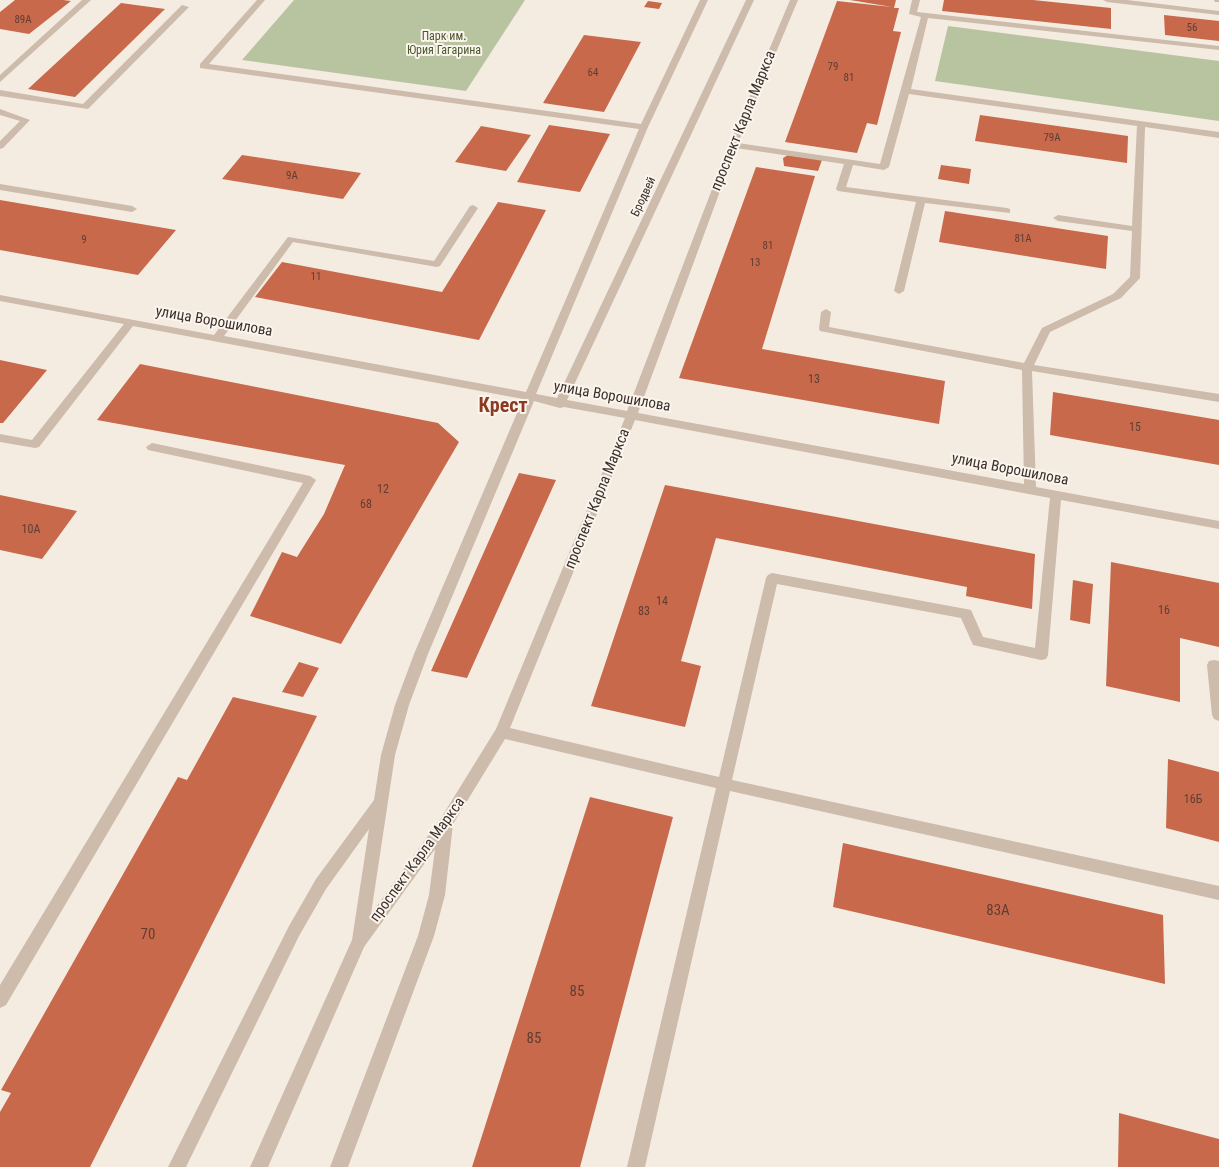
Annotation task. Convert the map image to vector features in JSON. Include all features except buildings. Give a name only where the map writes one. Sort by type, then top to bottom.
[{"type":"street","points":[[0,79],[87,0]]},
{"type":"street","points":[[261,0],[202,66],[644,127]]},
{"type":"street","name":"проспект Карла Маркса","points":[[359,942],[388,755],[406,697],[644,127],[704,0]]},
{"type":"street","name":"Бродвей","points":[[560,404],[750,0]]},
{"type":"street","name":"проспект Карла Маркса","points":[[260,1167],[359,942],[446,823],[502,732],[631,416],[733,145],[794,0]]},
{"type":"street","points":[[916,0],[913,14],[1219,48]]},
{"type":"street","points":[[1107,0],[1219,13]]},
{"type":"street","points":[[0,93],[85,107],[185,7]]},
{"type":"street","points":[[733,145],[884,168],[925,15]]},
{"type":"street","points":[[906,91],[1141,126],[1219,135]]},
{"type":"street","points":[[0,112],[26,120],[0,146]]},
{"type":"street","points":[[1030,488],[1027,367],[1046,330],[1117,296],[1135,278],[1141,126]]},
{"type":"street","points":[[849,162],[841,189],[1006,211]]},
{"type":"street","points":[[0,187],[132,209]]},
{"type":"street","points":[[899,291],[921,200]]},
{"type":"street","points":[[218,338],[291,239],[437,264],[473,208]]},
{"type":"street","points":[[1058,218],[1136,228]]},
{"type":"street","name":"улица Ворошилова","points":[[0,298],[560,404],[1030,488],[1219,525]]},
{"type":"street","points":[[826,312],[824,329],[1027,367],[1219,398]]},
{"type":"street","points":[[0,438],[35,444],[131,322]]},
{"type":"street","points":[[0,1000],[310,480],[152,447]]},
{"type":"street","points":[[636,1167],[772,578],[966,614],[978,641],[1041,655],[1056,494]]},
{"type":"street","points":[[1219,666],[1214,665],[1219,715]]},
{"type":"street","points":[[502,732],[724,784],[1219,893]]},
{"type":"street","points":[[178,1167],[294,931],[321,884],[350,840],[380,803]]},
{"type":"street","points":[[339,1167],[426,936],[437,895],[446,823]]},
{"type":"green space","name":"Парк им. Юрия Гагарина","points":[[294,0],[525,0],[466,91],[242,60]]},
{"type":"green space","points":[[948,26],[1219,61],[1219,121],[935,81]]},
{"type":"district","name":"Крест","points":[[503,407]]}]
